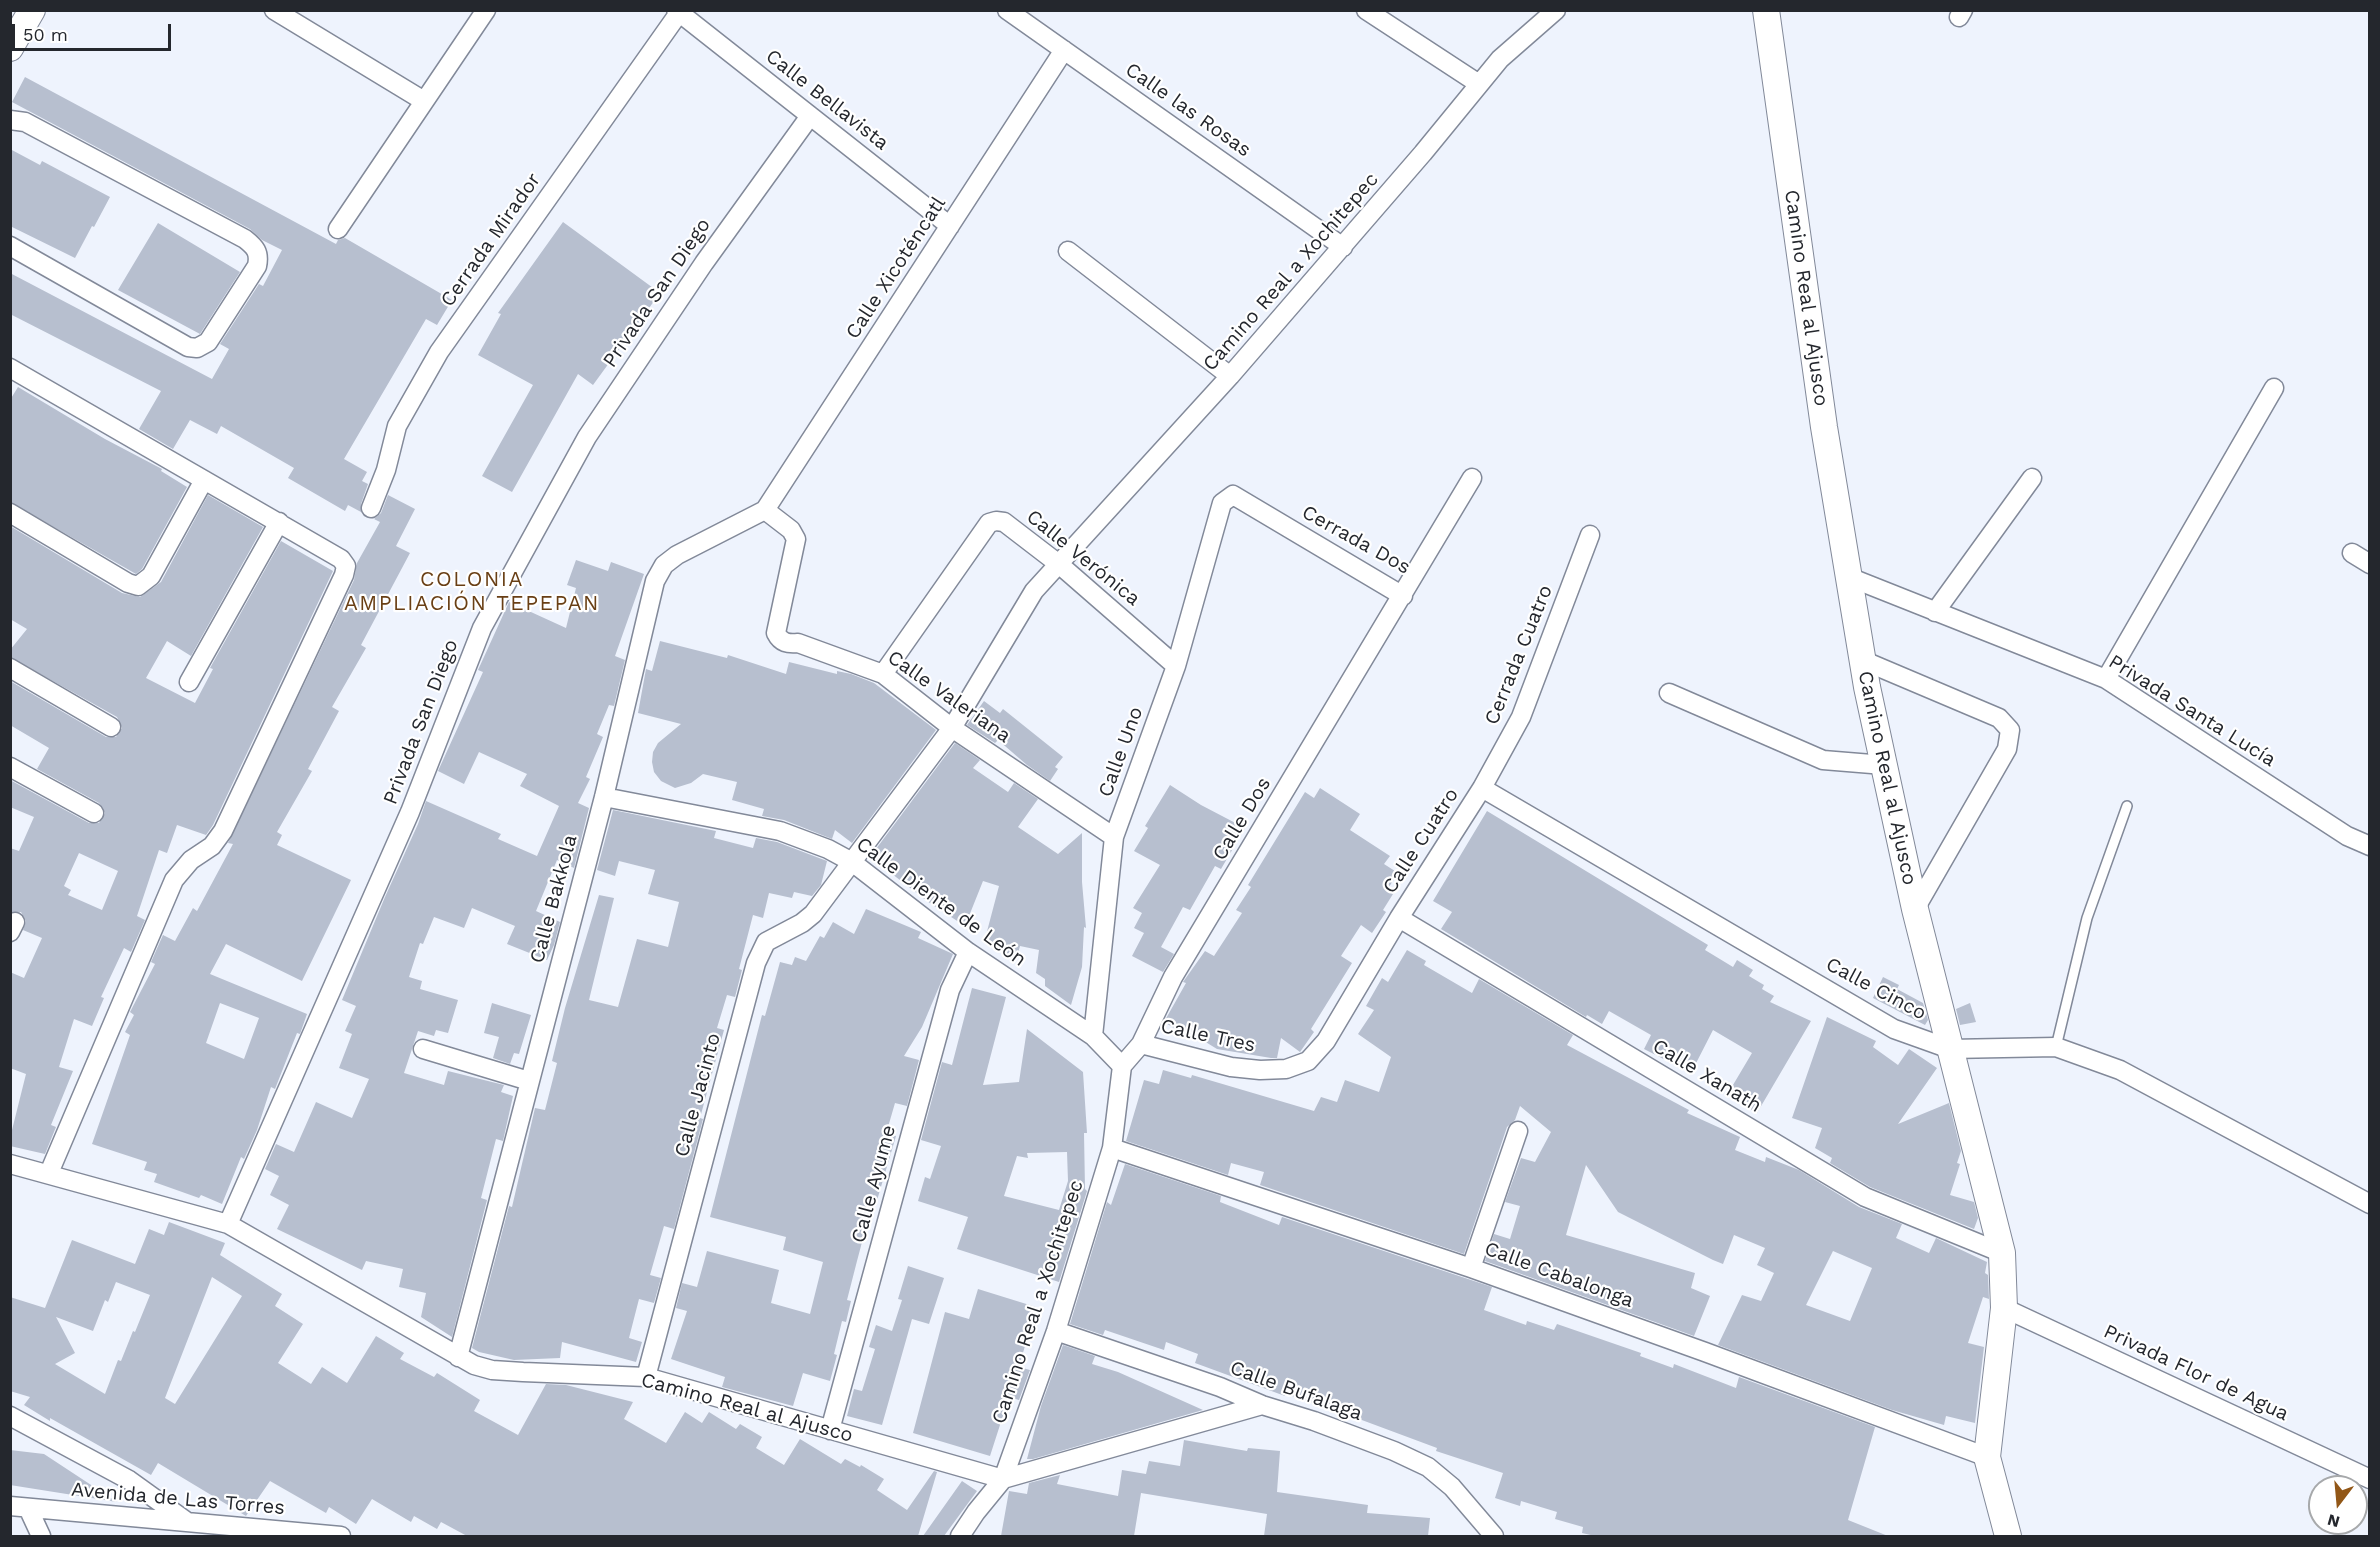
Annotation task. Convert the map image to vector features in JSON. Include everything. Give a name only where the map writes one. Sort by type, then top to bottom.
[{"type":"street","points":[[10,48],[32,10]]},
{"type":"street","points":[[274,10],[424,101]]},
{"type":"street","points":[[338,229],[486,10]]},
{"type":"street","name":"Calle las Rosas","points":[[1006,10],[1343,247]]},
{"type":"street","points":[[1366,10],[1479,84]]},
{"type":"street","name":"Camino Real a Xochitepec","points":[[952,728],[1034,591],[1230,376],[1343,247],[1500,59],[1556,10]]},
{"type":"street","name":"Camino Real al Ajusco","points":[[1766,10],[1824,427],[1862,660],[1915,909],[2002,1253],[2004,1308],[1987,1457],[2008,1536]]},
{"type":"street","name":"Calle Bellavista","points":[[678,11],[950,226]]},
{"type":"street","name":"Cerrada Mirador","points":[[371,508],[386,470],[397,426],[439,352],[678,11]]},
{"type":"street","name":"Calle Xicoténcatl","points":[[765,510],[1064,50]]},
{"type":"street","name":"Privada San Diego","points":[[228,1224],[410,812],[482,628],[587,437],[704,263],[810,116]]},
{"type":"street","points":[[10,120],[25,122],[245,239],[255,247],[259,256],[257,266],[208,342],[198,348],[188,347],[10,246]]},
{"type":"street","points":[[1068,251],[1230,376]]},
{"type":"street","points":[[10,368],[279,522],[341,559],[346,566],[344,575],[223,831],[212,846],[191,860],[174,880],[49,1173]]},
{"type":"street","points":[[2106,679],[2274,388]]},
{"type":"street","name":"Cerrada Dos","points":[[1233,495],[1403,596],[1472,478]]},
{"type":"street","points":[[1935,612],[2032,478]]},
{"type":"street","points":[[10,513],[128,583],[138,586],[151,576],[204,480]]},
{"type":"street","name":"Calle Uno","points":[[1093,1036],[1114,837],[1176,666],[1222,503],[1233,495]]},
{"type":"street","name":"Calle Valeriana","points":[[765,510],[791,530],[796,539],[776,633],[780,640],[789,644],[798,643],[883,674],[952,728],[1114,837]]},
{"type":"street","name":"Calle Bakkola","points":[[458,1358],[604,797],[655,581],[664,565],[677,555],[765,510]]},
{"type":"street","name":"Calle Verónica","points":[[883,674],[989,523],[996,521],[1004,522],[1060,565],[1176,666]]},
{"type":"street","points":[[189,682],[279,522]]},
{"type":"street","name":"Cerrada Cuatro","points":[[1482,788],[1521,717],[1590,535]]},
{"type":"street","points":[[2352,553],[2370,564]]},
{"type":"street","name":"Privada Santa Lucía","points":[[1849,577],[2106,679],[2347,836],[2370,846]]},
{"type":"street","name":"Calle Dos","points":[[1122,1066],[1141,1044],[1173,977],[1403,596]]},
{"type":"street","points":[[1862,660],[1999,718],[2010,730],[2007,749],[1915,909]]},
{"type":"street","points":[[10,668],[111,727]]},
{"type":"street","points":[[1669,693],[1823,760],[1884,765]]},
{"type":"street","name":"Calle Jacinto","points":[[646,1377],[756,963],[766,942],[802,923],[813,914],[952,728]]},
{"type":"street","points":[[10,767],[94,813]]},
{"type":"street","name":"Calle Cuatro","points":[[1326,1041],[1399,918],[1482,788]]},
{"type":"street","name":"Calle Cinco","points":[[1482,788],[1893,1029],[1950,1049],[2056,1047],[2120,1070],[2370,1204]]},
{"type":"street","name":"Calle Diente de León","points":[[604,797],[780,831],[828,849],[852,862],[968,952],[1093,1036],[1122,1066]]},
{"type":"street","name":"Calle Xanath","points":[[1399,918],[1865,1197],[2002,1253]]},
{"type":"street","name":"Calle Ayume","points":[[830,1430],[950,990],[968,952]]},
{"type":"street","name":"Calle Tres","points":[[1141,1044],[1231,1067],[1260,1070],[1286,1069],[1308,1062],[1326,1041]]},
{"type":"street","points":[[423,1049],[529,1081]]},
{"type":"street","name":"Camino Real a Xochitepec","points":[[960,1536],[1003,1479],[1056,1331],[1112,1148],[1122,1066]]},
{"type":"street","points":[[1471,1268],[1518,1131]]},
{"type":"street","name":"Calle Cabalonga","points":[[1112,1148],[1471,1268],[1987,1457]]},
{"type":"street","name":"Camino Real al Ajusco","points":[[10,1164],[228,1224],[458,1358],[474,1365],[492,1370],[646,1377],[1003,1479]]},
{"type":"street","name":"Privada Flor de Agua","points":[[2004,1308],[2370,1479]]},
{"type":"street","name":"Calle Bufalaga","points":[[1056,1331],[1220,1387],[1262,1405],[1314,1421],[1394,1451],[1428,1467],[1452,1487],[1494,1536]]},
{"type":"street","points":[[1003,1479],[1262,1405]]},
{"type":"street","points":[[10,1416],[129,1480],[186,1522]]},
{"type":"street","points":[[19,1507],[41,1536]]},
{"type":"street","name":"Avenida de Las Torres","points":[[19,1507],[341,1536]]},
{"type":"lane","points":[[2056,1047],[2086,918],[2127,806]]},
{"type":"building","points":[[25,77],[336,244],[338,240],[345,238],[452,300],[437,325],[426,319],[344,459],[367,472],[362,481],[368,484],[361,504],[361,512],[348,505],[345,511],[288,478],[294,468],[221,426],[217,434],[190,420],[173,449],[139,429],[161,391],[10,314],[10,273],[212,379],[229,349],[220,344],[259,284],[263,286],[282,250],[262,240],[250,229],[12,102]]},
{"type":"building","points":[[10,149],[40,165],[42,161],[110,197],[75,258],[10,226]]},
{"type":"building","points":[[563,222],[660,293],[593,385],[578,374],[512,492],[482,476],[533,385],[478,355],[501,314],[498,313]]},
{"type":"building","points":[[158,223],[240,272],[200,334],[118,290]]},
{"type":"building","points":[[18,387],[105,439],[162,469],[161,471],[187,487],[142,569],[136,574],[10,502],[10,400]]},
{"type":"building","points":[[208,495],[263,527],[191,656],[167,641],[146,678],[195,703],[213,669],[210,668],[281,541],[333,571],[213,825],[206,835],[177,825],[167,853],[159,850],[137,916],[145,920],[131,952],[124,948],[101,997],[104,998],[92,1026],[74,1019],[59,1067],[73,1071],[51,1125],[56,1127],[45,1154],[10,1146],[26,1074],[10,1068],[10,972],[24,978],[42,938],[23,930],[26,921],[21,912],[10,912],[10,848],[19,851],[34,817],[10,807],[10,780],[89,823],[99,823],[105,813],[99,803],[37,769],[49,748],[10,725],[10,681],[106,737],[116,737],[122,728],[117,717],[10,657],[10,650],[27,629],[10,619],[10,526],[122,593],[140,597],[161,582]],"holes":[[[79,853],[118,871],[102,910],[68,895],[71,890],[64,886]]]},
{"type":"building","points":[[388,495],[415,509],[396,546],[410,553],[361,645],[366,648],[332,707],[339,711],[308,769],[312,771],[277,832],[282,835],[277,845],[351,880],[302,981],[226,944],[210,974],[307,1014],[275,1089],[271,1087],[257,1130],[244,1159],[241,1157],[222,1204],[201,1195],[199,1198],[154,1182],[157,1174],[144,1170],[147,1162],[92,1144],[130,1035],[125,1032],[134,1015],[130,1012],[155,964],[151,962],[163,935],[175,941],[193,908],[197,911],[233,844],[228,843],[354,580],[357,563],[380,522],[374,519],[381,513]],"holes":[[[220,1003],[259,1018],[244,1059],[206,1043]]]},
{"type":"building","points":[[576,560],[608,571],[611,562],[644,574],[615,656],[625,660],[614,706],[609,705],[597,734],[603,737],[586,777],[590,779],[578,803],[589,808],[574,868],[557,860],[536,911],[560,922],[554,945],[547,960],[507,944],[515,926],[472,908],[464,928],[434,917],[423,944],[420,943],[409,977],[422,981],[420,989],[458,1000],[448,1033],[436,1030],[434,1036],[418,1031],[404,1073],[444,1085],[448,1071],[504,1085],[501,1092],[513,1096],[503,1141],[496,1139],[481,1198],[487,1200],[452,1337],[421,1317],[426,1293],[399,1287],[403,1269],[366,1261],[362,1270],[277,1229],[289,1205],[270,1195],[279,1176],[265,1169],[276,1144],[294,1152],[316,1102],[352,1118],[369,1079],[339,1068],[352,1034],[345,1031],[356,1006],[342,1000],[426,801],[501,834],[498,839],[537,856],[559,806],[520,786],[527,774],[479,752],[464,784],[438,771],[483,672],[478,670],[509,602],[566,628],[576,588],[567,585]]},
{"type":"building","points":[[660,641],[727,658],[728,655],[786,674],[789,662],[837,674],[837,671],[851,674],[874,683],[936,730],[852,843],[835,830],[832,839],[784,820],[762,816],[764,809],[732,800],[737,782],[703,774],[691,783],[675,788],[661,781],[654,772],[653,752],[658,743],[681,724],[638,713],[646,669],[652,671]]},
{"type":"building","points":[[984,701],[1000,713],[1003,709],[1063,757],[1055,767],[1058,769],[1050,781],[998,740],[995,743],[967,725]]},
{"type":"building","points":[[955,743],[980,760],[973,768],[1008,792],[1014,783],[1038,799],[1018,827],[1058,854],[1082,833],[1082,882],[1086,928],[1084,927],[1082,967],[1071,1005],[1045,986],[1045,979],[1036,973],[1039,950],[1020,946],[1016,960],[985,939],[999,886],[983,881],[965,926],[931,904],[870,857]]},
{"type":"building","points":[[1170,785],[1201,805],[1245,828],[1221,869],[1215,866],[1190,910],[1183,907],[1161,947],[1174,954],[1163,972],[1132,956],[1144,933],[1134,928],[1142,913],[1133,908],[1160,865],[1134,851],[1148,828],[1145,826]]},
{"type":"building","points":[[1320,788],[1360,814],[1350,830],[1390,856],[1384,864],[1398,873],[1387,890],[1393,894],[1383,910],[1386,912],[1372,933],[1361,925],[1341,956],[1352,963],[1311,1029],[1314,1032],[1300,1052],[1281,1038],[1277,1058],[1271,1058],[1217,1049],[1191,1033],[1189,1037],[1164,1022],[1186,983],[1183,982],[1205,951],[1214,956],[1242,913],[1236,910],[1251,887],[1248,885],[1305,792],[1314,798]]},
{"type":"building","points":[[613,810],[716,831],[714,838],[753,848],[756,838],[777,842],[827,861],[821,885],[812,896],[794,892],[792,898],[769,893],[763,918],[753,915],[739,969],[742,970],[735,997],[727,995],[717,1028],[724,1030],[700,1118],[703,1119],[674,1229],[664,1226],[650,1275],[661,1278],[654,1303],[639,1299],[629,1338],[642,1342],[636,1362],[562,1342],[560,1358],[514,1360],[479,1352],[472,1348],[509,1206],[512,1207],[535,1108],[545,1110],[557,1063],[552,1061],[565,1008],[599,895],[614,898],[589,1000],[618,1007],[637,939],[668,947],[679,902],[648,894],[655,870],[619,861],[615,876],[597,870]]},
{"type":"building","points":[[1487,811],[1708,945],[1705,950],[1733,967],[1737,960],[1753,970],[1749,976],[1764,985],[1762,989],[1774,996],[1770,1002],[1811,1021],[1757,1113],[1730,1097],[1730,1090],[1752,1053],[1713,1030],[1691,1073],[1644,1049],[1651,1035],[1609,1011],[1602,1024],[1587,1015],[1586,1017],[1441,929],[1452,912],[1433,901]]},
{"type":"building","points":[[866,909],[921,932],[918,938],[953,954],[922,1027],[904,1056],[919,1060],[907,1106],[895,1103],[886,1134],[896,1136],[873,1213],[870,1212],[847,1300],[851,1301],[846,1322],[842,1321],[834,1354],[837,1355],[830,1381],[803,1373],[793,1406],[722,1387],[725,1377],[671,1359],[687,1311],[676,1308],[682,1283],[697,1287],[707,1251],[779,1270],[771,1303],[810,1314],[823,1262],[783,1250],[786,1237],[710,1217],[762,1015],[765,1016],[780,962],[792,965],[795,957],[806,961],[820,936],[824,938],[833,922],[854,934]]},
{"type":"building","points":[[1407,950],[1426,961],[1424,965],[1472,993],[1479,979],[1573,1035],[1567,1045],[1689,1110],[1687,1113],[1740,1137],[1735,1150],[1765,1162],[1766,1157],[1799,1170],[1859,1207],[1902,1224],[1896,1238],[1929,1253],[1936,1238],[1987,1262],[1985,1273],[1988,1275],[1989,1299],[1983,1297],[1968,1343],[1984,1347],[1975,1423],[1946,1416],[1944,1425],[1892,1410],[1718,1345],[1742,1295],[1761,1301],[1774,1273],[1757,1265],[1765,1248],[1734,1235],[1723,1264],[1713,1260],[1618,1212],[1586,1165],[1566,1235],[1695,1273],[1691,1288],[1710,1296],[1694,1336],[1485,1261],[1494,1234],[1510,1239],[1520,1206],[1505,1202],[1521,1158],[1535,1162],[1551,1132],[1520,1106],[1515,1120],[1507,1127],[1464,1254],[1260,1185],[1264,1172],[1231,1163],[1228,1175],[1126,1141],[1144,1080],[1159,1084],[1163,1070],[1191,1078],[1192,1075],[1314,1111],[1321,1097],[1337,1102],[1345,1080],[1379,1092],[1391,1057],[1358,1034],[1374,1010],[1366,1006],[1382,978],[1388,982]],"holes":[[[1833,1251],[1872,1268],[1850,1321],[1806,1305]]]},
{"type":"building","points":[[1883,977],[1899,985],[1897,989],[1923,1003],[1928,1020],[1925,1025],[1873,998]]},
{"type":"building","points":[[972,988],[1006,997],[983,1085],[1019,1082],[1027,1029],[1083,1072],[1087,1133],[1084,1133],[1085,1189],[1087,1191],[1059,1282],[957,1249],[968,1217],[918,1201],[925,1177],[930,1179],[941,1146],[921,1140],[942,1062],[952,1065]],"holes":[[[1067,1152],[1068,1181],[1059,1210],[1004,1196],[1017,1156],[1028,1158],[1027,1153]]]},
{"type":"building","points":[[492,1003],[531,1015],[519,1054],[514,1053],[510,1064],[493,1058],[499,1037],[484,1033]]},
{"type":"building","points":[[1970,1003],[1976,1022],[1960,1025],[1956,1009]]},
{"type":"building","points":[[1827,1017],[1876,1041],[1873,1047],[1898,1065],[1909,1049],[1937,1068],[1898,1124],[1949,1103],[1961,1151],[1957,1163],[1960,1164],[1950,1195],[1974,1202],[1978,1218],[1974,1229],[1870,1187],[1830,1163],[1832,1158],[1815,1148],[1822,1128],[1792,1118]]},
{"type":"building","points":[[1125,1164],[1221,1196],[1220,1202],[1279,1225],[1282,1217],[1492,1287],[1484,1310],[1526,1325],[1527,1321],[1554,1330],[1557,1324],[1641,1353],[1640,1356],[1673,1368],[1674,1364],[1736,1388],[1739,1377],[1875,1427],[1848,1520],[1888,1536],[1595,1536],[1582,1533],[1583,1527],[1555,1519],[1557,1512],[1521,1501],[1520,1506],[1495,1498],[1503,1473],[1436,1451],[1437,1448],[1343,1413],[1286,1394],[1285,1396],[1195,1363],[1198,1354],[1166,1342],[1164,1350],[1105,1330],[1103,1335],[1070,1324],[1107,1202],[1111,1205]]},
{"type":"building","points":[[169,1222],[225,1243],[220,1255],[282,1294],[275,1306],[303,1324],[278,1363],[311,1384],[322,1367],[347,1383],[376,1336],[404,1353],[400,1359],[434,1377],[437,1373],[480,1400],[474,1411],[518,1435],[546,1384],[566,1385],[633,1402],[624,1419],[666,1443],[685,1412],[702,1423],[709,1412],[736,1429],[740,1424],[762,1437],[756,1448],[784,1465],[800,1439],[841,1464],[845,1459],[860,1467],[861,1465],[884,1479],[877,1490],[907,1510],[934,1471],[937,1472],[918,1536],[467,1536],[441,1522],[437,1529],[414,1516],[411,1522],[372,1499],[356,1524],[329,1507],[326,1513],[270,1481],[246,1516],[158,1463],[151,1475],[50,1418],[50,1421],[24,1405],[30,1397],[10,1391],[10,1297],[45,1308],[72,1240],[135,1264],[149,1229],[164,1235]],"holes":[[[212,1277],[242,1296],[175,1404],[165,1398]],[[116,1282],[150,1295],[121,1361],[118,1360],[105,1394],[55,1364],[75,1353],[56,1317],[93,1331],[105,1300],[108,1302]]]},
{"type":"building","points":[[908,1266],[944,1278],[929,1324],[912,1319],[882,1425],[847,1416],[854,1389],[862,1391],[875,1349],[869,1347],[876,1325],[892,1331],[902,1300],[898,1299]]},
{"type":"building","points":[[978,1289],[1036,1307],[1019,1367],[1030,1370],[1019,1400],[1009,1397],[990,1456],[913,1433],[945,1312],[969,1319]]},
{"type":"building","points":[[1063,1345],[1095,1356],[1092,1364],[1118,1372],[1203,1410],[1027,1459],[1041,1406]]},
{"type":"building","points":[[1184,1440],[1247,1451],[1248,1448],[1280,1451],[1277,1492],[1368,1505],[1367,1513],[1430,1518],[1428,1536],[1264,1536],[1267,1514],[1141,1493],[1134,1536],[1001,1536],[1009,1491],[1027,1494],[1029,1483],[1060,1475],[1057,1484],[1118,1496],[1122,1470],[1146,1474],[1149,1461],[1180,1466]]},
{"type":"building","points":[[10,1450],[44,1454],[117,1502],[10,1485]]},
{"type":"building","points":[[962,1481],[977,1491],[944,1536],[923,1536]]},
{"type":"district","name":"COLONIA AMPLIACIÓN TEPEPAN","points":[[472,592]]}]
